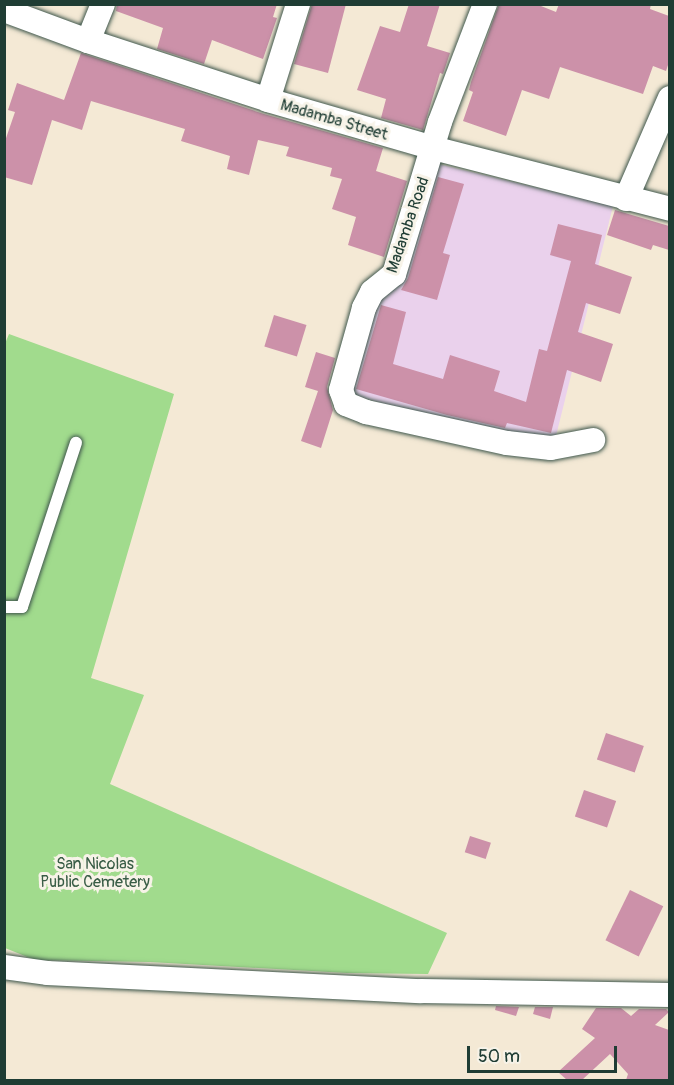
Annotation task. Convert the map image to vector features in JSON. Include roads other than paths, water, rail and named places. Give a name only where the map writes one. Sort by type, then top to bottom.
[{"type":"street","points":[[88,41],[103,4]]},
{"type":"street","points":[[268,100],[298,4]]},
{"type":"street","name":"Madamba Road","points":[[485,4],[433,148],[394,274],[372,292],[364,308],[341,390],[346,404],[366,412],[507,443],[551,448],[593,440]]},
{"type":"street","name":"Madamba Street","points":[[4,10],[88,41],[268,100],[433,148],[669,210]]},
{"type":"street","points":[[626,200],[669,98]]},
{"type":"street","points":[[4,967],[47,973],[422,991],[669,995]]},
{"type":"lane","points":[[4,607],[22,607],[75,443]]},
{"type":"park label","name":"San Nicolas Public Cemetery","points":[[95,873]]}]
